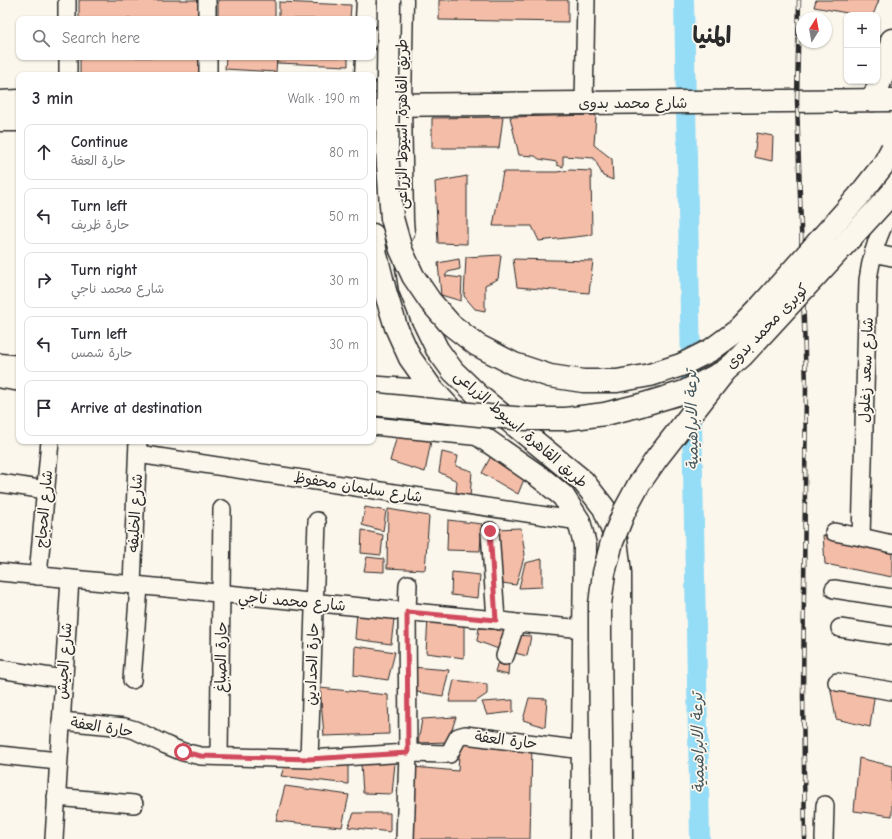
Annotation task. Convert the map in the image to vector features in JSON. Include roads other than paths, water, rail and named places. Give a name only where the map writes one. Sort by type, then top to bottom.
[{"type":"main road","points":[[367,16],[368,0]]},
{"type":"main road","points":[[389,0],[387,152],[392,218],[401,250],[413,276],[430,301],[450,324],[477,345],[514,364],[550,376],[583,381],[617,381],[650,376],[681,365],[711,350],[738,330],[761,306],[858,197],[884,164],[892,149]]},
{"type":"main road","name":"طريق القاهرة, اسيوط الزراعى","points":[[402,0],[400,104],[402,221],[410,288],[436,349],[453,372],[479,396],[583,481],[604,508],[616,540],[620,573],[622,839]]},
{"type":"main road","points":[[882,100],[892,40]]},
{"type":"main road","points":[[366,72],[367,60]]},
{"type":"main road","name":"شارع محمد بدوى","points":[[376,105],[882,100]]},
{"type":"main road","points":[[0,102],[16,101]]},
{"type":"main road","points":[[0,120],[16,120]]},
{"type":"main road","name":"كوبرى محمد بدوى","points":[[376,404],[527,419],[566,419],[605,414],[684,392],[725,371],[742,356],[892,193]]},
{"type":"main road","name":"طريق القاهرة, اسيوط الزراعى","points":[[376,255],[396,327],[410,358],[432,389],[457,416],[482,438],[541,478],[563,496],[579,521],[585,545],[582,839]]},
{"type":"main road","points":[[385,291],[410,288]]},
{"type":"main road","points":[[0,365],[16,367]]},
{"type":"main road","points":[[602,839],[600,604],[604,573],[612,542],[624,512],[639,484],[657,458],[725,371]]},
{"type":"street","points":[[67,0],[67,16]]},
{"type":"street","points":[[207,0],[207,16]]},
{"type":"street","points":[[584,103],[586,0]]},
{"type":"street","points":[[68,60],[68,72]]},
{"type":"street","points":[[208,60],[208,72]]},
{"type":"street","name":"شارع سعد زغلول","points":[[861,537],[868,280],[872,253],[892,207]]},
{"type":"street","points":[[872,253],[892,257]]},
{"type":"street","points":[[0,379],[16,382]]},
{"type":"street","points":[[376,385],[432,389]]},
{"type":"street","points":[[376,426],[482,438]]},
{"type":"street","name":"شارع الحجاج","points":[[38,576],[50,444]]},
{"type":"street","name":"شارع سليمان محفوظ","points":[[138,447],[579,521]]},
{"type":"street","name":"شارع الخليفه","points":[[132,680],[138,447]]},
{"type":"street","points":[[0,483],[46,490]]},
{"type":"street","name":"حارة الصباغ","points":[[219,756],[222,509]]},
{"type":"street","name":"حارة الحدادين","points":[[309,759],[317,521]]},
{"type":"street","points":[[490,531],[496,620]]},
{"type":"street","points":[[834,532],[892,544]]},
{"type":"street","name":"شارع محمد ناجي","points":[[0,572],[585,629]]},
{"type":"street","name":"شارع الجيش","points":[[54,839],[70,579]]},
{"type":"street","points":[[405,839],[408,753],[408,584]]},
{"type":"street","points":[[834,589],[892,598]]},
{"type":"street","points":[[505,656],[516,623]]},
{"type":"street","points":[[840,628],[892,636]]},
{"type":"street","points":[[0,669],[63,679]]},
{"type":"street","points":[[837,682],[892,691]]},
{"type":"street","name":"حارة العفة","points":[[61,721],[125,727],[140,732],[183,752],[201,756],[309,759],[408,753],[449,754],[458,737],[465,734],[583,750]]},
{"type":"street","points":[[0,755],[58,761]]},
{"type":"street","points":[[56,797],[134,804]]},
{"type":"street","points":[[824,839],[825,804]]},
{"type":"waterway","name":"ترعة الابراهيمية","points":[[684,0],[700,839]]},
{"type":"railway","points":[[799,0],[797,101],[806,386],[803,694],[805,839]]},
{"type":"district","name":"المنيا","points":[[712,35]]}]
